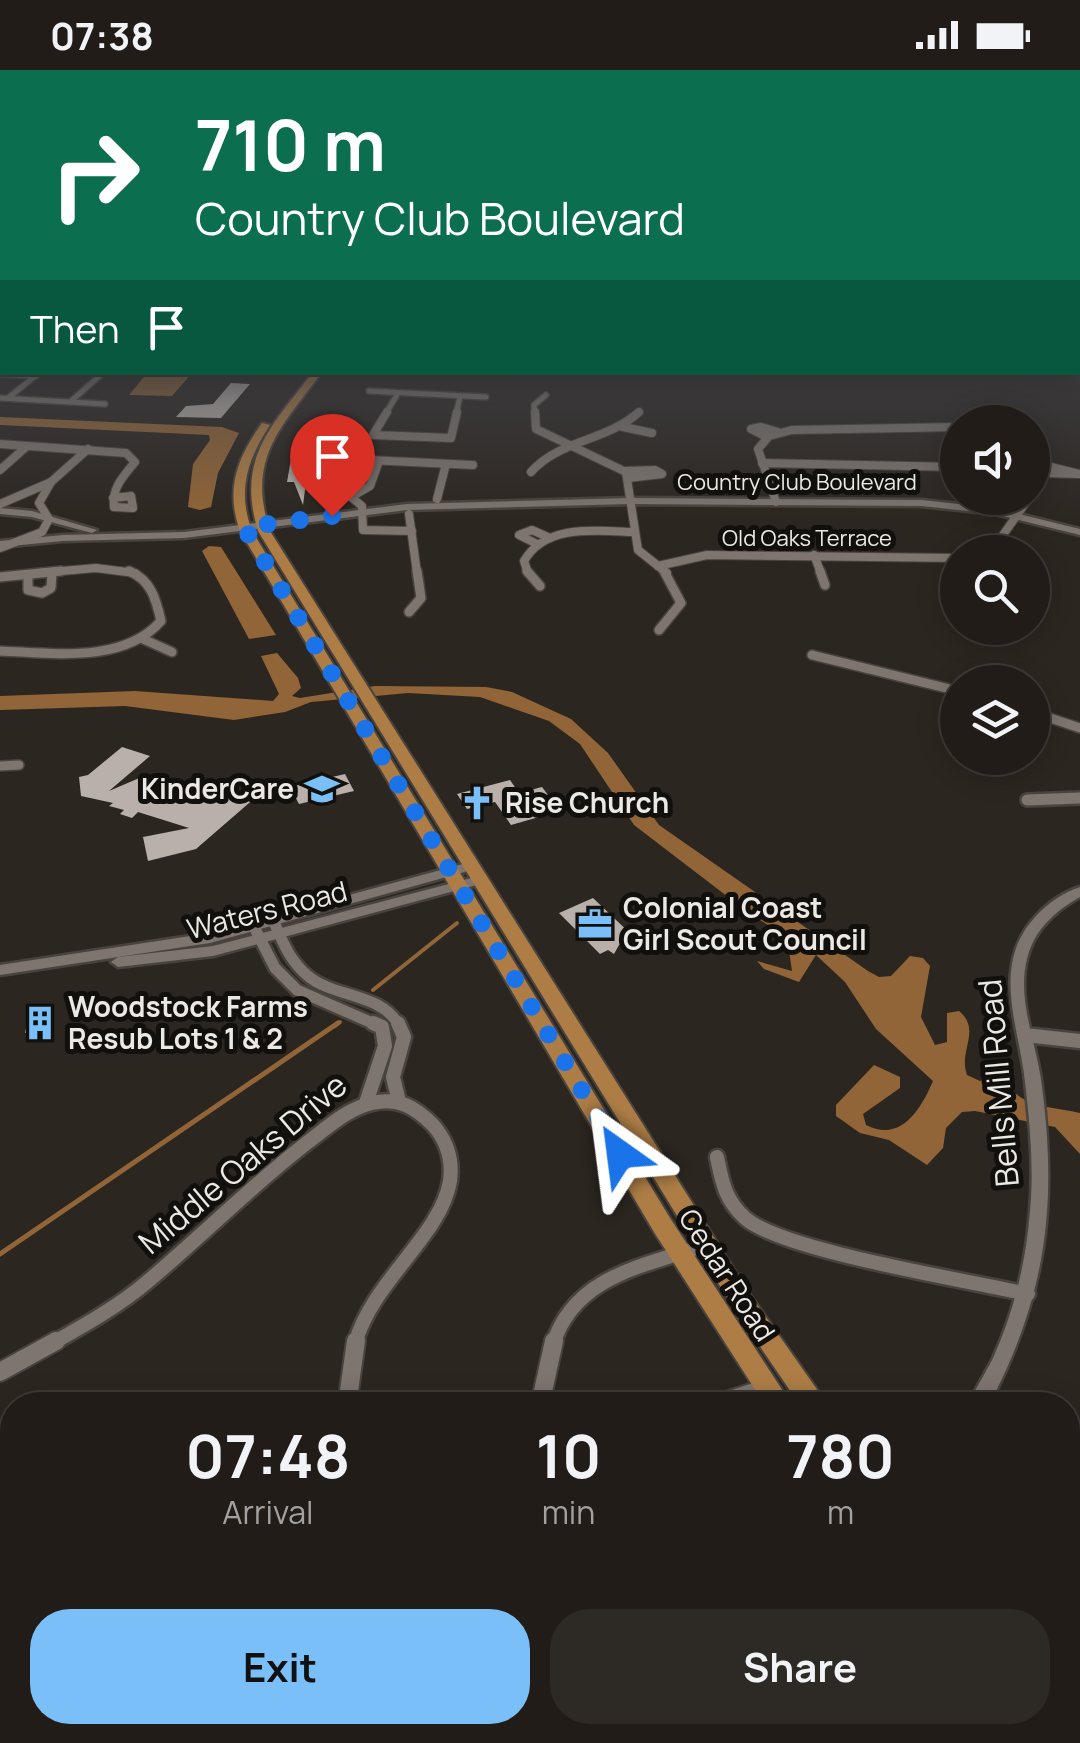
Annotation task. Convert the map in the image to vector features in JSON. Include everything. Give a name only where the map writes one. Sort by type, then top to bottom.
[{"type":"main road","name":"Cedar Road","points":[[302,375],[242,462],[237,496],[243,524],[350,704],[806,1392]]},
{"type":"main road","name":"Cedar Road","points":[[316,375],[258,459],[253,492],[260,522],[373,706],[464,876],[681,1254],[770,1392]]},
{"type":"street","points":[[4,398],[37,375]]},
{"type":"street","points":[[70,402],[101,375]]},
{"type":"street","points":[[369,391],[486,397]]},
{"type":"street","points":[[398,393],[373,435],[451,438],[460,396]]},
{"type":"street","points":[[546,395],[534,406],[533,425],[544,435],[626,474],[638,550],[668,574],[681,603],[659,630]]},
{"type":"street","points":[[4,398],[105,404]]},
{"type":"street","points":[[531,472],[540,460],[623,427],[640,412]]},
{"type":"street","points":[[623,427],[652,434]]},
{"type":"street","points":[[767,437],[752,429],[761,427],[778,432],[940,427]]},
{"type":"street","points":[[776,502],[758,446],[778,432]]},
{"type":"street","points":[[402,462],[413,436]]},
{"type":"street","points":[[0,444],[118,451],[134,458],[134,466],[114,488],[113,498]]},
{"type":"street","points":[[0,470],[27,446]]},
{"type":"street","points":[[0,507],[51,482],[88,449]]},
{"type":"street","points":[[328,458],[473,465]]},
{"type":"street","points":[[379,460],[370,486],[351,497],[362,509],[366,532],[412,531]]},
{"type":"street","points":[[762,463],[940,467]]},
{"type":"street","points":[[436,499],[446,464]]},
{"type":"street","points":[[24,542],[44,530],[49,519],[38,503],[51,482]]},
{"type":"street","name":"Country Club Boulevard","points":[[0,546],[151,538],[436,499],[517,496],[630,501]]},
{"type":"street","name":"Country Club Boulevard","points":[[362,509],[630,501],[940,504]]},
{"type":"street","name":"Country Club Boulevard","points":[[0,507],[100,531],[243,524]]},
{"type":"street","points":[[409,612],[422,598],[410,514]]},
{"type":"street","points":[[1002,535],[1016,515]]},
{"type":"street","name":"Country Club Boulevard","points":[[1016,515],[1080,532]]},
{"type":"street","points":[[537,544],[519,534],[532,530],[550,538]]},
{"type":"street","points":[[540,586],[528,576],[524,561],[537,544],[576,533],[635,532]]},
{"type":"street","points":[[814,555],[826,586]]},
{"type":"street","name":"Old Oaks Terrace","points":[[658,566],[699,556],[940,558]]},
{"type":"street","points":[[0,577],[112,568],[141,576],[160,621],[143,639],[103,650],[0,651]]},
{"type":"street","points":[[28,577],[30,592],[42,593],[52,588],[52,574]]},
{"type":"street","points":[[143,639],[172,652]]},
{"type":"street","points":[[812,655],[940,687]]},
{"type":"street","points":[[1050,718],[1080,728]]},
{"type":"street","points":[[0,766],[19,765]]},
{"type":"street","points":[[1027,800],[1080,798]]},
{"type":"street","name":"Waters Road","points":[[0,970],[63,960],[165,960],[464,876]]},
{"type":"street","name":"Bells Mill Road","points":[[986,1392],[1028,1294],[1039,1234],[1035,1096],[1017,986],[1020,956],[1038,921],[1080,891]]},
{"type":"street","points":[[276,928],[292,960],[312,980],[384,1008],[396,1020],[404,1037],[394,1072],[399,1102]]},
{"type":"street","name":"Middle Oaks Drive","points":[[0,1372],[72,1332],[144,1284],[252,1185],[348,1112],[366,1103],[385,1046],[382,1027],[297,990],[275,968],[257,933]]},
{"type":"street","points":[[1025,1035],[1080,1041]]},
{"type":"street","points":[[349,1392],[355,1345],[371,1302],[435,1218],[452,1181],[446,1141],[426,1117],[399,1102],[366,1103]]},
{"type":"street","points":[[717,1157],[725,1195],[734,1207],[746,1219],[781,1237],[1028,1294]]},
{"type":"street","points":[[543,1392],[556,1335],[573,1302],[585,1292],[706,1245]]},
{"type":"shaded area","points":[[146,375],[190,375],[172,396],[129,395]]},
{"type":"shaded area","points":[[0,417],[222,427],[239,433],[218,473],[211,507],[200,510],[188,507],[193,464],[210,440],[209,435],[0,425]]},
{"type":"shaded area","points":[[209,546],[221,547],[276,635],[249,639],[202,551]]},
{"type":"shaded area","points":[[277,653],[298,678],[301,688],[292,696],[300,698],[375,686],[486,687],[512,692],[571,719],[608,753],[659,825],[868,971],[879,977],[891,976],[910,956],[923,958],[930,966],[921,1017],[935,1045],[947,1042],[947,1013],[959,1011],[969,1026],[967,1075],[980,1081],[1000,1069],[1013,1091],[1031,1103],[1080,1113],[1080,1154],[1055,1127],[975,1111],[962,1112],[946,1128],[943,1148],[927,1165],[889,1140],[860,1133],[836,1116],[836,1105],[874,1065],[900,1077],[900,1088],[863,1114],[866,1125],[878,1129],[890,1130],[908,1120],[933,1081],[876,1029],[845,982],[816,955],[799,982],[764,969],[757,961],[792,971],[787,937],[749,913],[634,825],[580,744],[549,721],[480,697],[408,693],[311,702],[285,712],[234,720],[125,706],[0,710],[0,696],[135,691],[273,701],[279,694],[261,656]]},
{"type":"building","points":[[231,383],[250,384],[221,418],[176,417],[186,406],[213,404]]},
{"type":"building","points":[[291,459],[309,459],[303,505],[294,482],[287,482]]},
{"type":"building","points":[[122,747],[150,756],[109,791],[144,776],[212,798],[225,786],[256,797],[196,849],[148,861],[143,837],[189,828],[138,812],[132,818],[120,814],[124,810],[109,806],[113,803],[81,796],[79,777],[88,775]]},
{"type":"building","name":"KinderCare","points":[[345,774],[354,791],[299,804],[290,787]]},
{"type":"building","name":"Rise Church","points":[[510,780],[519,793],[542,787],[560,811],[511,825],[495,802],[467,809],[457,794]]},
{"type":"building","name":"Colonial Coast Girl Scout Council","points":[[593,898],[635,938],[619,945],[614,954],[608,950],[600,954],[559,913]]},
{"type":"building","name":"Woodstock Farms Resub Lots 1 & 2","points":[[54,1013],[51,1030],[25,1033],[29,1015]]},
{"type":"waterway","points":[[373,990],[457,923]]},
{"type":"waterway","points":[[335,1026],[340,1022]]},
{"type":"waterway","points":[[0,1254],[338,1023]]},
{"type":"place","name":"KinderCare","points":[[322,789]]},
{"type":"place","name":"Rise Church","points":[[477,803]]},
{"type":"place","name":"Colonial Coast Girl Scout Council","points":[[595,924]]},
{"type":"place","name":"Woodstock Farms Resub Lots 1 & 2","points":[[40,1023]]},
{"type":"route","points":[[332,516],[244,527],[620,1154]]}]
